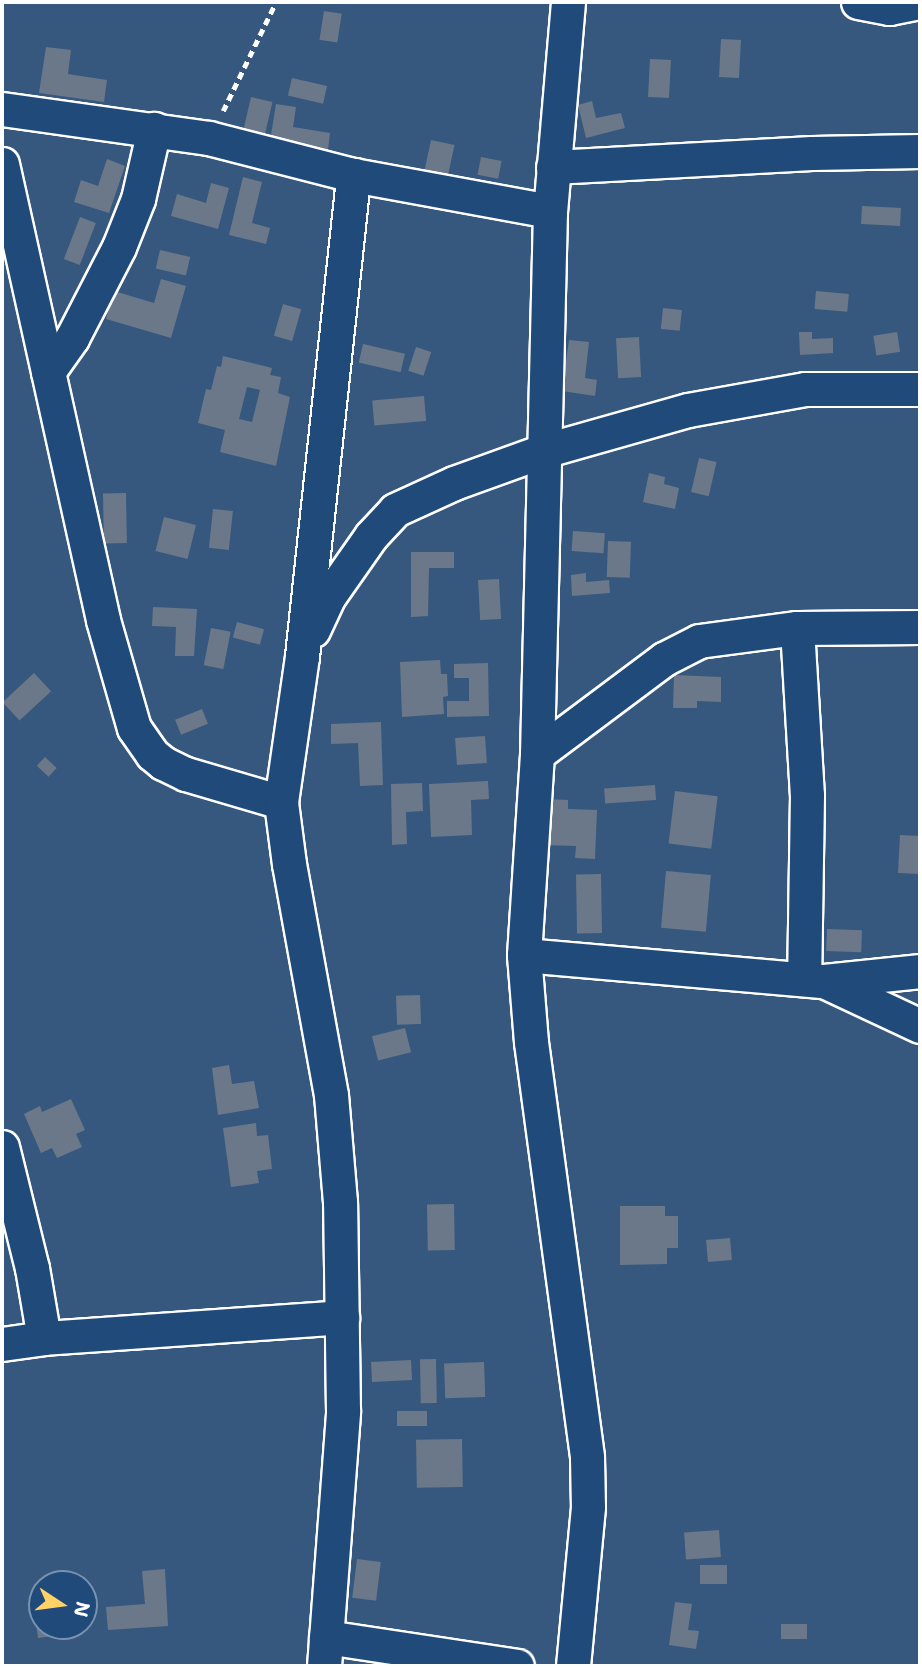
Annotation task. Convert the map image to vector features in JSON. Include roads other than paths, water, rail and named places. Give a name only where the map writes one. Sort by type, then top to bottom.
[{"type":"street","points":[[568,2],[550,211],[537,754],[524,955],[531,1042],[587,1457],[588,1507],[573,1666]]},
{"type":"street","points":[[858,2],[889,8],[920,2]]},
{"type":"street","points":[[2,109],[209,138],[353,175],[550,211]]},
{"type":"street","points":[[48,372],[72,338],[119,247],[138,200],[154,130]]},
{"type":"street","points":[[553,167],[812,153],[920,151]]},
{"type":"street","points":[[2,164],[103,620],[134,728],[152,754],[163,763],[186,774],[281,802]]},
{"type":"street","points":[[353,175],[302,656],[281,802],[289,864],[331,1095],[340,1202],[340,1471],[325,1652],[517,1666]]},
{"type":"street","points":[[302,656],[329,596],[371,536],[395,510],[454,483],[543,451],[688,410],[805,390],[920,389]]},
{"type":"street","points":[[537,754],[664,659],[699,641],[797,628],[920,627]]},
{"type":"street","points":[[797,628],[814,980]]},
{"type":"street","points":[[524,955],[814,980],[920,971]]},
{"type":"street","points":[[814,980],[920,1026]]},
{"type":"street","points":[[2,1147],[32,1268],[44,1338]]},
{"type":"street","points":[[2,1345],[44,1338],[342,1317]]}]
